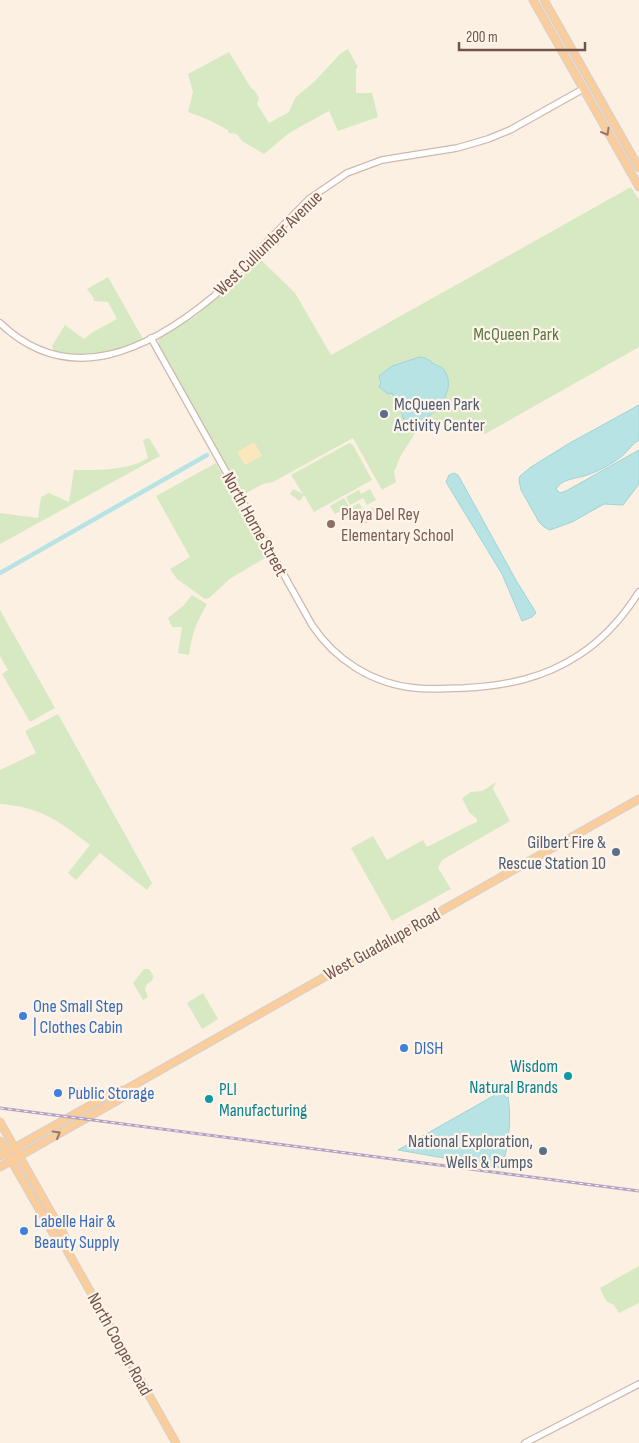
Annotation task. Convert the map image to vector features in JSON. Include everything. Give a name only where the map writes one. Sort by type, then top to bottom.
[{"type":"main road","points":[[533,0],[639,187]]},
{"type":"main road","points":[[544,0],[639,168]]},
{"type":"main road","name":"West Guadalupe Road","points":[[3,1154],[116,1091],[125,1090],[639,799]]},
{"type":"main road","name":"West Guadalupe Road","points":[[0,1167],[120,1099],[125,1090]]},
{"type":"main road","name":"North Cooper Road","points":[[0,1122],[65,1237],[64,1245]]},
{"type":"main road","name":"North Cooper Road","points":[[0,1141],[3,1154],[11,1161],[58,1242],[64,1245],[176,1443]]},
{"type":"street","name":"West Cullumber Avenue","points":[[0,323],[12,334],[44,352],[75,358],[117,354],[189,316],[214,296],[309,199],[342,176],[382,160],[457,148],[488,139],[510,130],[583,89]]},
{"type":"street","name":"North Horne Street","points":[[150,338],[318,634],[346,662],[366,674],[387,682],[412,688],[440,689],[498,685],[537,676],[572,660],[597,642],[619,620],[639,592]]},
{"type":"street","points":[[525,1443],[639,1384]]},
{"type":"green space","points":[[348,49],[358,67],[356,69],[356,93],[372,93],[378,117],[338,131],[329,111],[289,133],[264,154],[242,141],[237,134],[229,133],[228,130],[209,120],[188,112],[193,92],[188,74],[229,52],[259,98],[257,104],[269,123],[289,112],[295,98],[315,81],[340,54]]},
{"type":"green space","name":"McQueen Park","points":[[631,187],[639,200],[639,347],[485,434],[456,420],[416,432],[401,455],[394,472],[396,482],[382,490],[353,438],[273,482],[263,484],[243,495],[159,345],[158,338],[196,316],[257,256],[295,293],[331,355]]},
{"type":"green space","points":[[108,277],[143,339],[120,348],[99,353],[78,354],[54,351],[52,346],[65,325],[84,339],[117,319],[108,302],[94,301],[87,289]]},
{"type":"green space","points":[[149,438],[160,456],[0,544],[0,513],[38,518],[41,497],[49,493],[69,502],[74,470],[122,468],[140,462],[148,458],[143,440]]},
{"type":"green space","points":[[349,443],[353,445],[372,480],[314,512],[304,495],[300,501],[290,494],[293,489],[303,494],[291,475]]},
{"type":"green space","points":[[216,463],[266,554],[265,558],[231,578],[209,598],[205,599],[177,579],[170,569],[190,557],[156,496]]},
{"type":"green space","points":[[370,489],[376,500],[367,505],[363,498],[350,505],[346,497],[359,490],[361,494]]},
{"type":"green space","points":[[344,498],[349,506],[335,514],[330,506]]},
{"type":"green space","points":[[359,503],[364,511],[350,519],[345,511]]},
{"type":"green space","points":[[375,507],[379,516],[365,524],[360,515]]},
{"type":"green space","points":[[192,595],[207,604],[195,629],[189,655],[178,653],[182,627],[172,627],[168,618],[183,606]]},
{"type":"green space","points":[[0,610],[55,708],[30,722],[2,674],[8,670],[0,656]]},
{"type":"green space","points":[[58,714],[152,883],[147,890],[100,853],[76,880],[68,873],[90,845],[59,822],[49,817],[27,808],[0,804],[0,770],[36,753],[25,731]]},
{"type":"green space","points":[[496,782],[493,789],[510,821],[442,860],[438,868],[451,889],[392,921],[351,848],[373,836],[387,860],[423,840],[427,847],[477,822],[477,819],[469,812],[462,798],[471,792],[482,791]]},
{"type":"green space","points":[[144,969],[149,969],[154,977],[147,984],[145,989],[148,997],[143,1000],[133,983]]},
{"type":"green space","points":[[203,993],[218,1019],[202,1029],[187,1003]]},
{"type":"green space","points":[[639,1266],[639,1303],[619,1313],[614,1305],[606,1301],[600,1288]]},
{"type":"sand","points":[[254,442],[262,456],[245,465],[237,452]]},
{"type":"water","points":[[420,357],[428,359],[444,370],[448,379],[448,388],[444,398],[431,415],[413,423],[405,423],[399,405],[392,393],[388,394],[379,387],[381,383],[379,376],[392,366]]},
{"type":"water","points":[[639,405],[639,440],[610,464],[592,473],[566,481],[556,489],[560,493],[566,491],[639,450],[639,484],[623,505],[604,504],[572,522],[550,530],[544,527],[539,522],[521,490],[520,476],[568,444]]},
{"type":"water","points":[[454,473],[458,475],[535,611],[536,613],[532,617],[522,621],[502,574],[446,482],[449,475]]},
{"type":"water","points":[[502,1091],[506,1098],[508,1097],[510,1115],[508,1142],[502,1168],[398,1150]]},
{"type":"waterway","points":[[0,573],[207,455]]},
{"type":"railway","points":[[0,1108],[639,1191]]},
{"type":"place","name":"McQueen Park Activity Center","points":[[384,414]]},
{"type":"place","name":"Playa Del Rey Elementary School","points":[[331,524]]},
{"type":"place","name":"Gilbert Fire & Rescue Station 10","points":[[616,852]]},
{"type":"place","name":"One Small Step | Clothes Cabin","points":[[23,1016]]},
{"type":"place","name":"DISH","points":[[404,1048]]},
{"type":"place","name":"Wisdom Natural Brands","points":[[568,1076]]},
{"type":"place","name":"Public Storage","points":[[58,1093]]},
{"type":"place","name":"PLI Manufacturing","points":[[209,1099]]},
{"type":"place","name":"National Exploration, Wells & Pumps","points":[[543,1151]]},
{"type":"place","name":"Labelle Hair & Beauty Supply","points":[[24,1231]]}]
